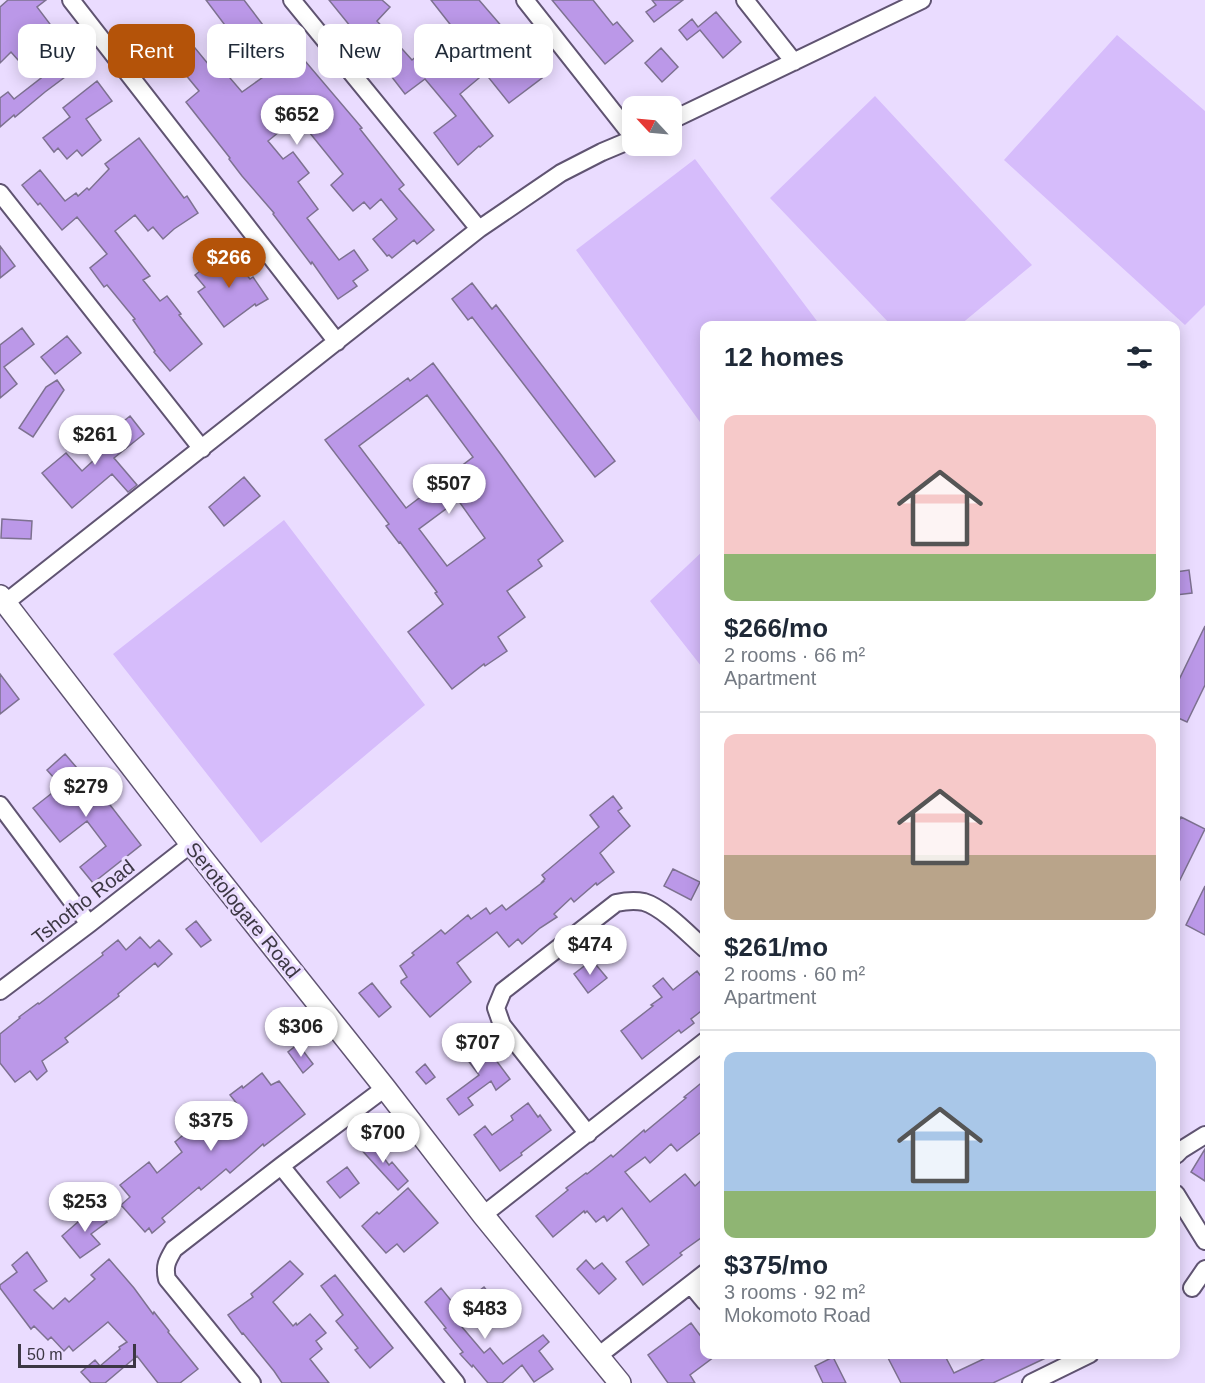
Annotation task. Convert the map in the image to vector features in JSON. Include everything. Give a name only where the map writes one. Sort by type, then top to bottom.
[{"type":"street","points":[[71,0],[337,342]]},
{"type":"street","points":[[292,0],[479,229]]},
{"type":"street","points":[[525,0],[622,124]]},
{"type":"street","points":[[745,0],[794,62]]},
{"type":"street","points":[[682,115],[922,0]]},
{"type":"street","points":[[3,600],[202,449],[479,229],[561,173],[622,143]]},
{"type":"street","points":[[0,193],[202,449]]},
{"type":"street","name":"Serotologare Road","points":[[3,600],[191,844],[483,1215],[620,1383]]},
{"type":"street","points":[[0,805],[89,924]]},
{"type":"street","name":"Tshotho Road","points":[[0,991],[191,844]]},
{"type":"street","points":[[588,1134],[502,1025],[496,1008],[503,991],[616,903],[642,902],[656,907],[700,945]]},
{"type":"street","points":[[483,1215],[700,1045]]},
{"type":"street","points":[[252,1383],[167,1279],[165,1269],[168,1259],[174,1249],[385,1088]]},
{"type":"street","points":[[1180,1151],[1205,1136]]},
{"type":"street","points":[[281,1166],[456,1383]]},
{"type":"street","points":[[1180,1200],[1205,1241]]},
{"type":"street","points":[[1192,1288],[1205,1269]]},
{"type":"street","points":[[598,1356],[700,1277]]},
{"type":"street","points":[[691,1285],[700,1296]]},
{"type":"street","points":[[1031,1383],[1080,1359]]},
{"type":"shaded area","points":[[1117,35],[1205,111],[1205,305],[1185,325],[1004,160]]},
{"type":"shaded area","points":[[875,96],[1032,265],[965,321],[887,321],[770,198]]},
{"type":"shaded area","points":[[695,159],[817,321],[700,321],[700,422],[576,250]]},
{"type":"shaded area","points":[[284,520],[425,705],[261,843],[113,654]]},
{"type":"shaded area","points":[[700,554],[700,665],[650,601]]},
{"type":"building","points":[[8,0],[46,0],[37,7],[50,24],[18,24],[18,60],[11,52],[0,63],[0,7]]},
{"type":"building","points":[[206,0],[244,0],[262,24],[224,24]]},
{"type":"building","points":[[329,0],[382,0],[390,7],[377,21],[380,24],[348,24]]},
{"type":"building","points":[[431,0],[479,0],[500,24],[450,24]]},
{"type":"building","points":[[552,0],[593,0],[613,25],[617,22],[633,41],[605,64]]},
{"type":"building","points":[[652,0],[683,0],[654,22],[646,12],[656,5]]},
{"type":"building","points":[[716,12],[741,42],[723,58],[700,30],[687,40],[679,30],[692,19],[698,27]]},
{"type":"building","points":[[195,48],[207,63],[207,78],[230,78],[242,92],[262,78],[306,78],[306,62],[362,128],[360,129],[404,185],[399,189],[434,230],[417,244],[414,240],[392,258],[387,256],[373,239],[397,219],[381,199],[370,209],[364,202],[353,211],[331,185],[343,174],[301,122],[294,128],[290,123],[268,141],[283,159],[293,152],[309,173],[298,182],[318,209],[307,218],[339,260],[354,250],[368,270],[353,281],[357,286],[338,299],[312,262],[311,264],[274,213],[242,176],[186,102],[199,91],[188,78],[195,78]]},
{"type":"building","points":[[661,48],[678,67],[662,82],[645,63]]},
{"type":"building","points":[[402,49],[412,60],[414,58],[414,78],[479,78],[460,94],[493,136],[458,165],[434,133],[456,116],[425,79],[405,94],[393,78],[402,78]]},
{"type":"building","points":[[41,78],[64,78],[0,127],[0,98],[8,92],[14,99]]},
{"type":"building","points":[[489,78],[542,78],[509,103]]},
{"type":"building","points":[[97,81],[112,101],[86,119],[101,140],[82,156],[77,150],[67,159],[58,148],[54,152],[43,138],[70,117],[63,108]]},
{"type":"building","points":[[139,138],[184,198],[187,196],[198,213],[163,239],[153,227],[148,231],[135,215],[115,231],[150,276],[143,280],[160,301],[167,296],[202,344],[170,371],[154,352],[133,320],[135,319],[107,285],[104,287],[90,268],[107,254],[77,217],[62,230],[22,185],[40,170],[65,201],[76,193],[78,196],[87,188],[89,190],[109,169],[105,164]]},
{"type":"building","points":[[0,246],[15,266],[0,278]]},
{"type":"building","points":[[229,253],[250,279],[253,277],[268,299],[256,306],[255,304],[224,327],[198,292],[205,287],[195,275],[222,254],[225,257]]},
{"type":"building","points":[[472,283],[492,309],[496,305],[615,461],[595,477],[472,317],[468,320],[452,299]]},
{"type":"building","points":[[22,328],[34,344],[4,367],[17,384],[0,398],[0,345]]},
{"type":"building","points":[[67,336],[81,353],[55,374],[41,357]]},
{"type":"building","points":[[433,363],[563,541],[538,560],[542,566],[507,591],[525,617],[498,637],[507,651],[485,666],[484,664],[452,689],[408,632],[443,604],[435,593],[437,592],[386,526],[389,524],[325,440],[408,378],[410,381]],"holes":[[[427,395],[473,457],[406,508],[359,446]],[[458,500],[485,538],[447,566],[419,529]]]},
{"type":"building","points":[[57,380],[64,390],[33,437],[19,428],[46,387]]},
{"type":"building","points":[[130,416],[144,434],[114,458],[137,485],[128,492],[112,474],[72,508],[42,473],[66,453],[82,471],[105,450],[98,442]]},
{"type":"building","points":[[244,477],[260,496],[224,526],[209,507]]},
{"type":"building","points":[[2,519],[32,521],[31,539],[1,538]]},
{"type":"building","points":[[1189,570],[1192,593],[1180,594],[1180,571]]},
{"type":"building","points":[[1205,626],[1205,685],[1187,722],[1180,719],[1180,678]]},
{"type":"building","points":[[0,674],[19,699],[0,714]]},
{"type":"building","points":[[65,754],[95,789],[97,788],[141,845],[93,883],[80,867],[106,846],[87,821],[60,842],[33,808],[61,786],[47,770]]},
{"type":"building","points":[[613,796],[622,808],[618,811],[630,826],[600,853],[614,872],[597,885],[596,883],[574,902],[571,898],[554,914],[557,917],[522,944],[518,939],[509,947],[497,932],[457,963],[471,982],[430,1017],[401,983],[407,977],[400,966],[414,955],[412,953],[441,930],[445,934],[468,915],[471,919],[486,908],[490,914],[502,905],[506,910],[543,882],[545,879],[542,875],[599,827],[590,815]]},
{"type":"building","points":[[1181,817],[1205,829],[1180,880]]},
{"type":"building","points":[[673,869],[700,882],[691,900],[664,886]]},
{"type":"building","points":[[1205,886],[1205,935],[1186,925]]},
{"type":"building","points":[[196,921],[211,940],[201,947],[186,929]]},
{"type":"building","points":[[140,937],[150,948],[159,940],[172,954],[158,967],[155,963],[118,994],[119,996],[65,1038],[68,1042],[42,1061],[47,1071],[37,1080],[30,1071],[15,1082],[0,1063],[0,1034],[19,1017],[103,955],[102,953],[118,940],[126,950]]},
{"type":"building","points":[[592,960],[607,978],[588,993],[574,974]]},
{"type":"building","points":[[697,971],[700,975],[700,1012],[691,1019],[694,1023],[681,1033],[679,1030],[642,1059],[621,1031],[662,997],[653,986],[663,978],[673,990]]},
{"type":"building","points":[[372,983],[391,1007],[379,1017],[359,993]]},
{"type":"building","points":[[478,1036],[510,1079],[496,1090],[491,1081],[468,1098],[473,1105],[459,1115],[447,1099],[479,1075],[460,1050]]},
{"type":"building","points":[[298,1044],[313,1064],[303,1073],[288,1052]]},
{"type":"building","points":[[425,1064],[435,1077],[426,1084],[416,1072]]},
{"type":"building","points":[[262,1073],[271,1085],[279,1081],[305,1114],[264,1146],[263,1144],[230,1173],[226,1169],[201,1190],[199,1187],[162,1218],[165,1222],[152,1233],[149,1228],[145,1232],[121,1205],[130,1197],[120,1185],[149,1162],[157,1173],[182,1152],[175,1142],[188,1131],[191,1134],[201,1127],[207,1136],[221,1125],[241,1109],[230,1095]]},
{"type":"building","points":[[700,1084],[700,1133],[677,1151],[671,1144],[650,1163],[645,1157],[625,1172],[650,1202],[685,1174],[695,1186],[700,1182],[700,1239],[643,1285],[626,1262],[649,1245],[622,1208],[607,1221],[604,1216],[596,1222],[587,1211],[585,1213],[584,1211],[553,1237],[536,1216],[568,1190],[566,1188],[611,1155],[613,1157],[686,1098],[684,1097]]},
{"type":"building","points":[[528,1103],[551,1130],[500,1171],[474,1135],[485,1126],[492,1135],[513,1120],[511,1116]]},
{"type":"building","points":[[369,1138],[389,1165],[392,1162],[408,1181],[398,1190],[358,1146]]},
{"type":"building","points":[[1205,1149],[1205,1181],[1191,1172]]},
{"type":"building","points":[[347,1167],[359,1183],[340,1198],[327,1182]]},
{"type":"building","points":[[408,1188],[438,1223],[404,1252],[397,1244],[386,1253],[362,1226]]},
{"type":"building","points":[[96,1206],[107,1222],[91,1234],[100,1244],[80,1258],[62,1236]]},
{"type":"building","points":[[27,1252],[47,1281],[34,1290],[53,1309],[65,1298],[69,1302],[95,1279],[91,1275],[109,1259],[198,1369],[180,1383],[158,1383],[137,1356],[105,1383],[91,1383],[81,1372],[95,1360],[100,1366],[127,1342],[108,1322],[73,1351],[69,1346],[64,1351],[51,1337],[48,1340],[34,1326],[31,1329],[0,1288],[0,1285],[17,1272],[12,1265]]},
{"type":"building","points":[[586,1260],[594,1269],[602,1263],[616,1279],[599,1294],[577,1269]]},
{"type":"building","points":[[290,1261],[303,1274],[273,1302],[293,1326],[310,1314],[326,1333],[316,1341],[322,1349],[310,1359],[329,1383],[282,1383],[228,1315],[253,1297],[251,1294]]},
{"type":"building","points":[[335,1275],[393,1348],[370,1368],[355,1350],[358,1348],[336,1321],[343,1315],[321,1286]]},
{"type":"building","points":[[484,1287],[495,1301],[462,1327],[484,1353],[490,1348],[503,1364],[543,1335],[549,1342],[539,1351],[553,1369],[534,1382],[522,1365],[502,1383],[488,1383],[460,1354],[463,1352],[425,1302],[441,1288],[457,1308]]},
{"type":"building","points":[[691,1323],[700,1335],[700,1359],[711,1359],[690,1375],[695,1383],[668,1383],[648,1355]]},
{"type":"building","points":[[834,1359],[846,1383],[823,1383],[815,1366]]},
{"type":"building","points":[[889,1359],[947,1359],[954,1373],[983,1359],[1043,1359],[993,1383],[901,1383]]}]
